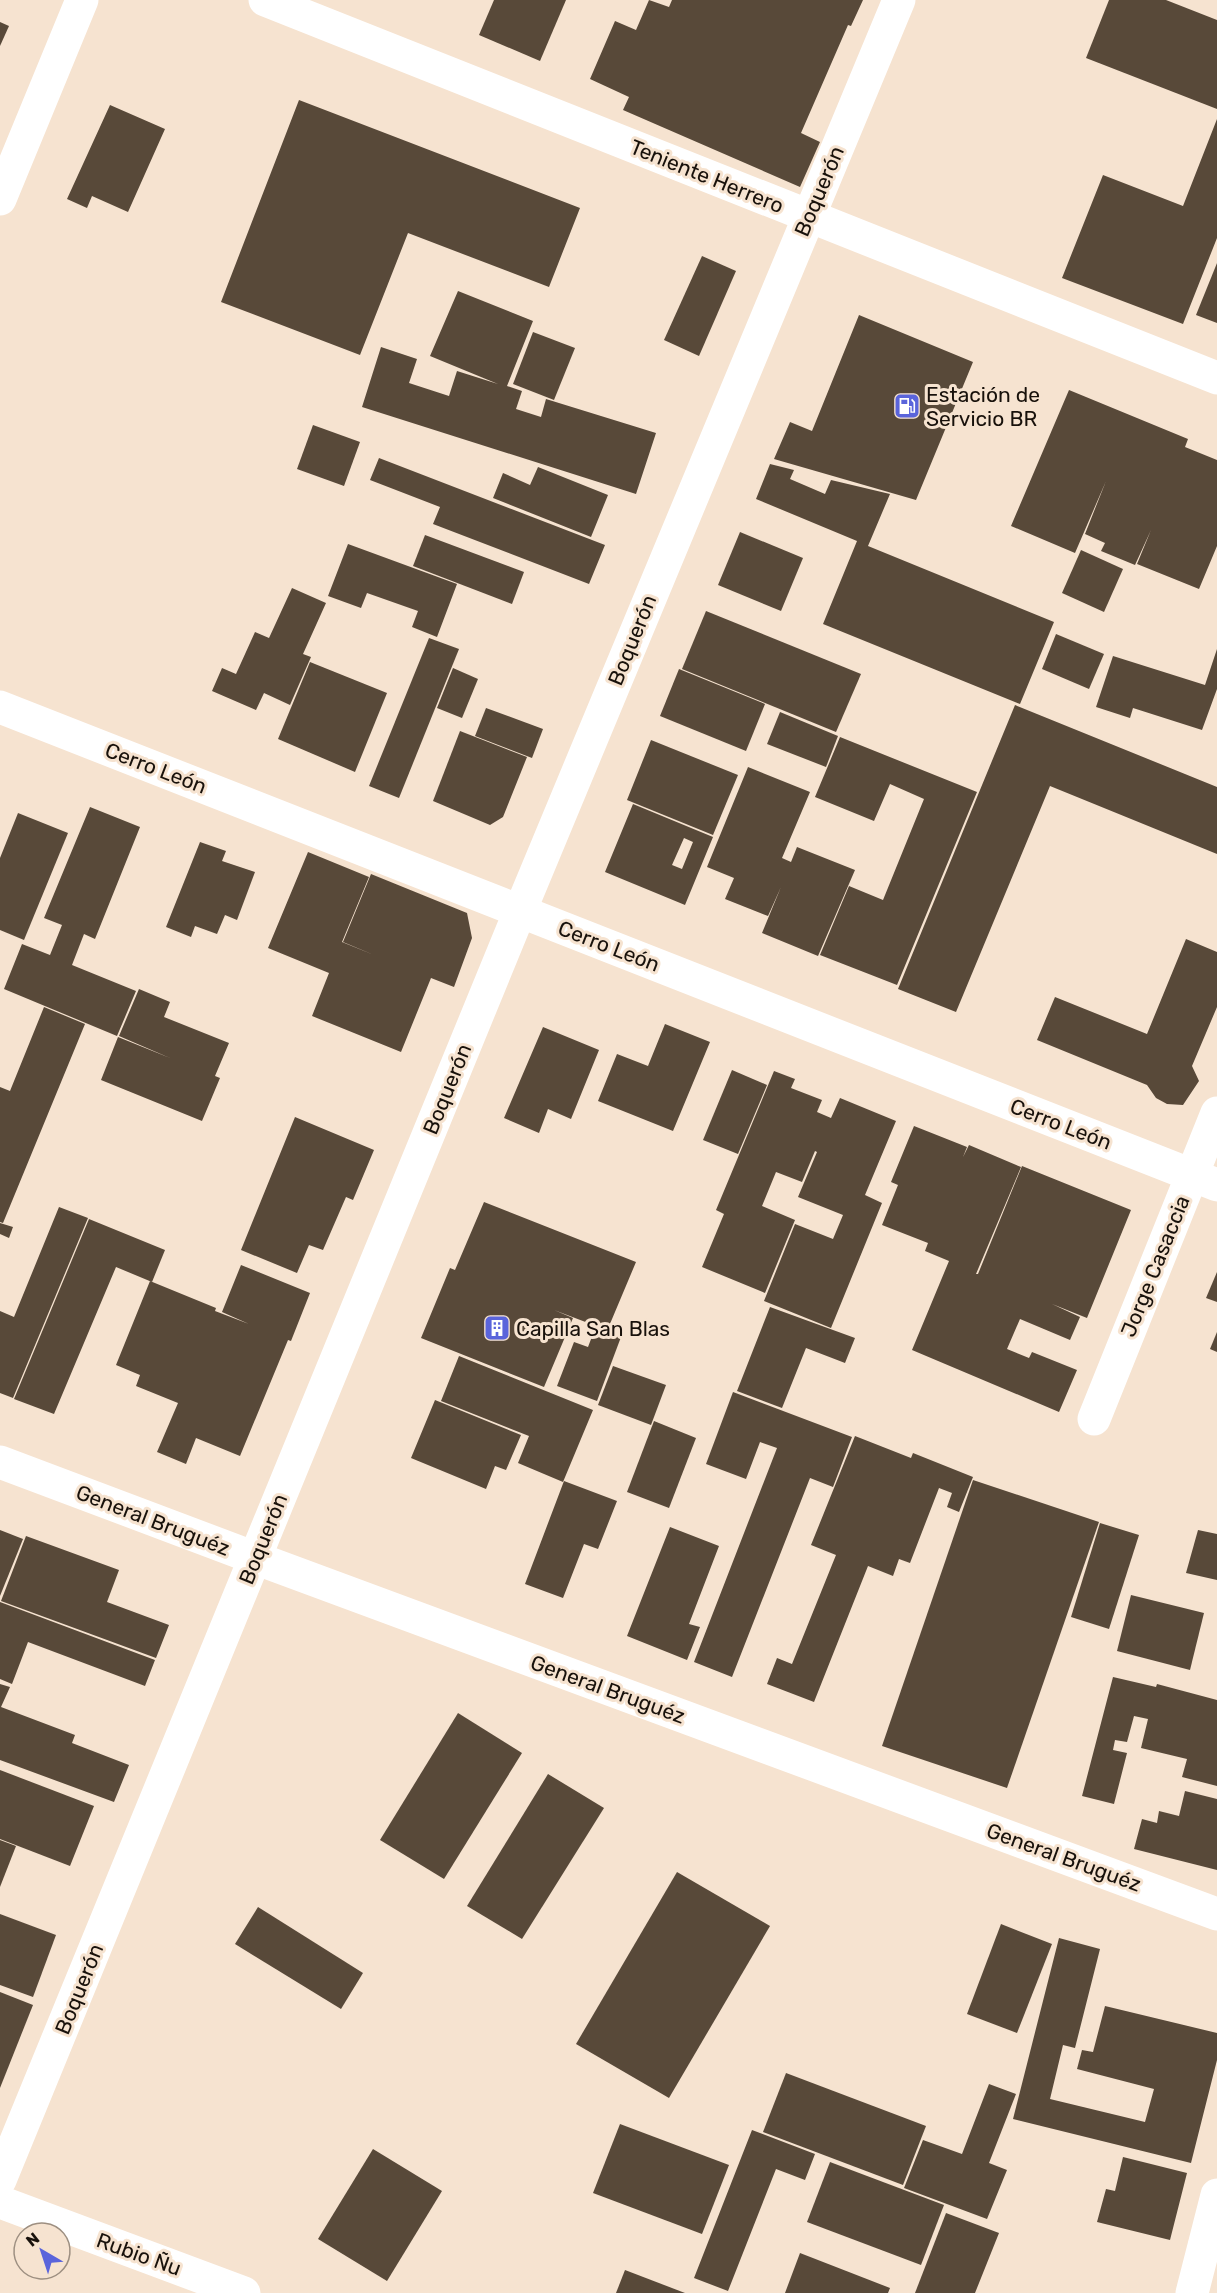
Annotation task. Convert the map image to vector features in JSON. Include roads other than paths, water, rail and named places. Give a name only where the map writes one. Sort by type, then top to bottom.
[{"type":"street","points":[[0,199],[82,0]]},
{"type":"street","name":"Teniente Herrero","points":[[264,0],[1217,378]]},
{"type":"street","name":"Boquerón","points":[[0,2180],[520,911],[899,0]]},
{"type":"street","name":"Cerro León","points":[[0,707],[1204,1180]]},
{"type":"street","name":"Jorge Casaccia","points":[[1094,1419],[1204,1180],[1217,1113]]},
{"type":"street","name":"General Bruguéz","points":[[0,1462],[1217,1914]]},
{"type":"street","points":[[1192,2293],[1217,2195]]},
{"type":"street","name":"Rubio Ñu","points":[[0,2202],[244,2293]]},
{"type":"place","name":"Estación de Servicio BR","points":[[907,406]]},
{"type":"place","name":"Capilla San Blas","points":[[497,1328]]}]
